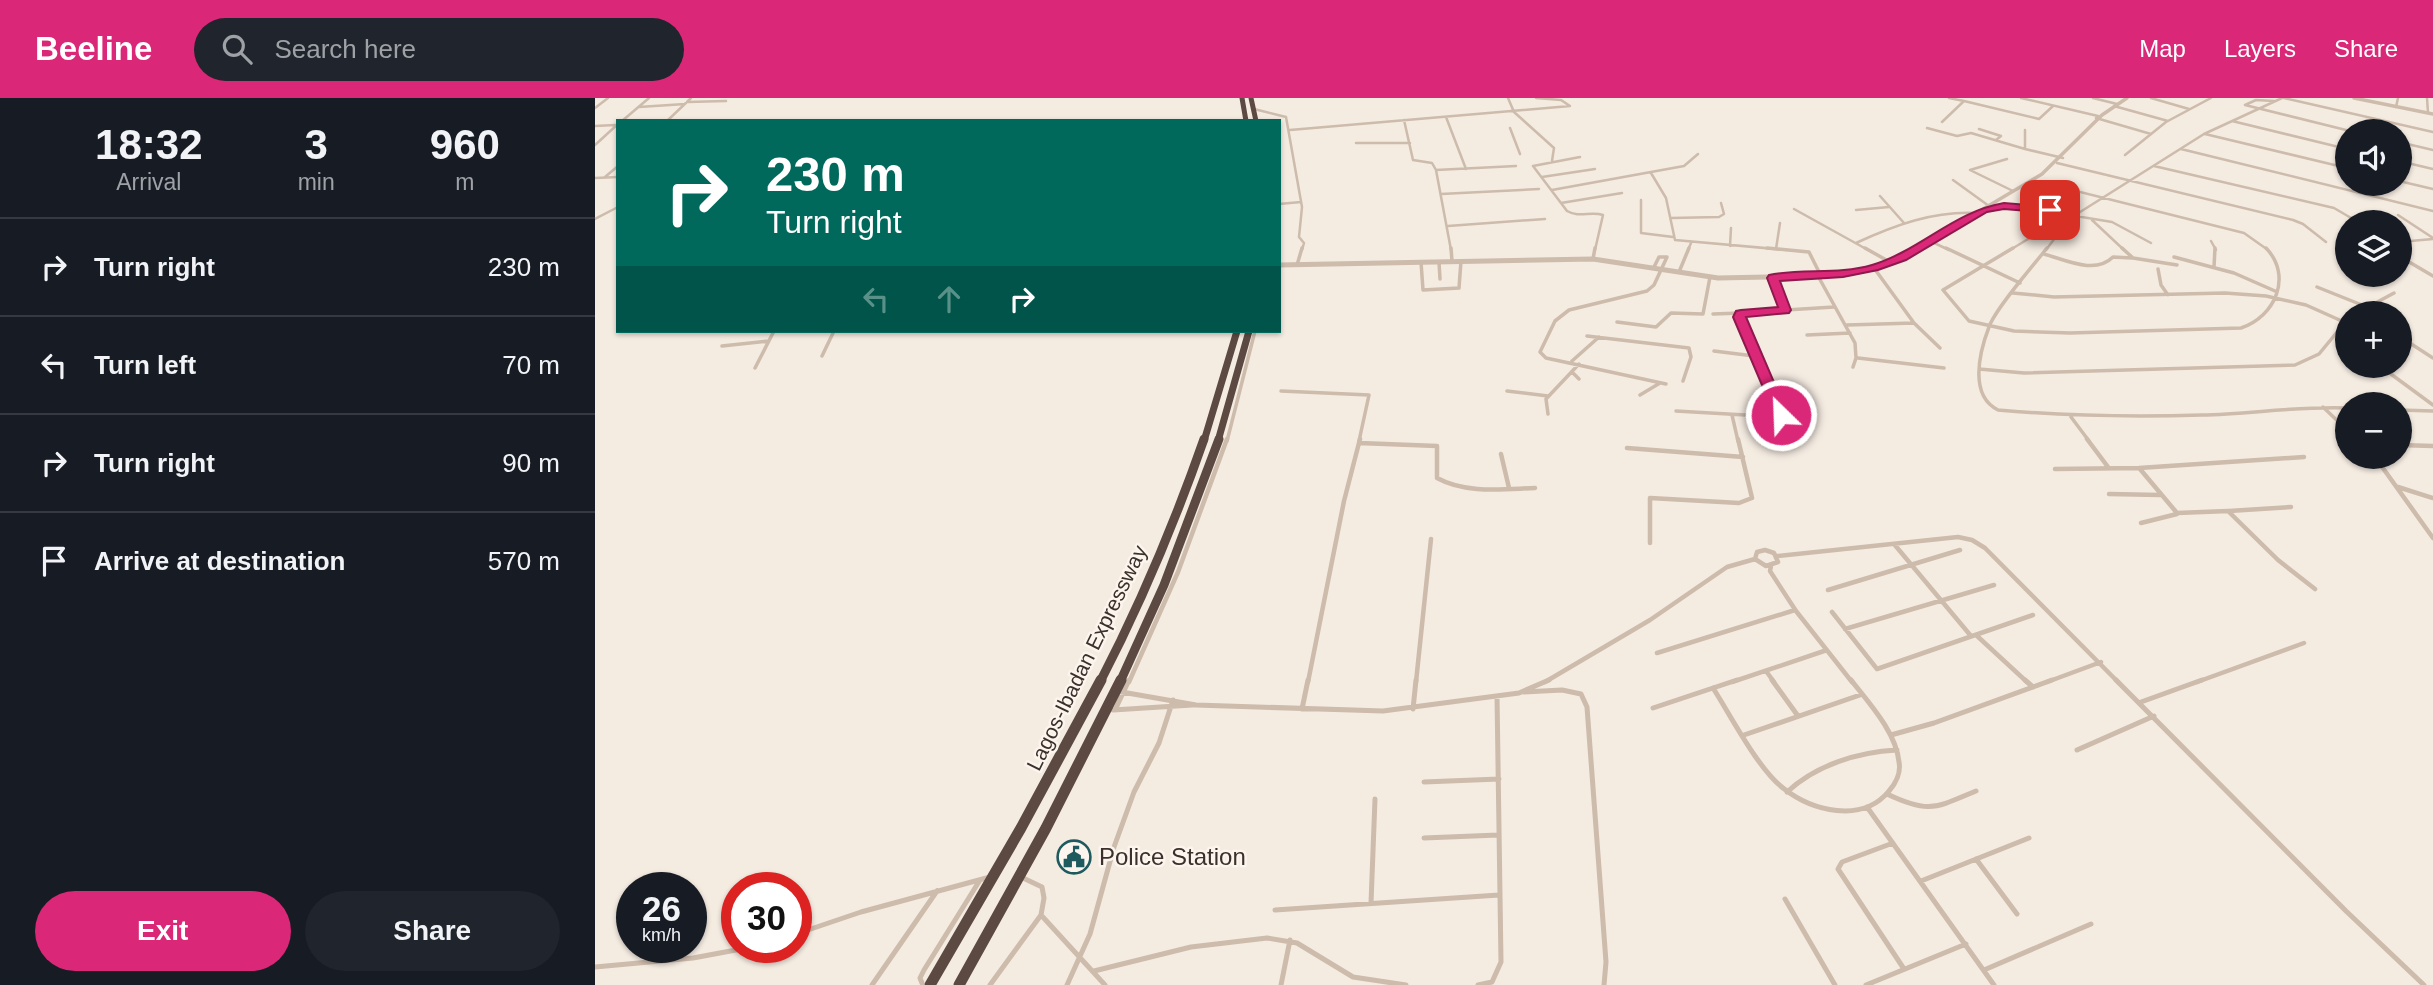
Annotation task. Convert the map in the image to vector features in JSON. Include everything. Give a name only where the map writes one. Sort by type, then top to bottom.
[{"type":"highway","points":[[1242,98],[1246,119]]},
{"type":"highway","points":[[1251,98],[1256,119]]},
{"type":"highway","name":"Lagos-Ibadan Expressway","points":[[926,984],[994,876],[1112,660],[1161,554],[1217,404],[1236,333]]},
{"type":"highway","name":"Lagos-Ibadan Expressway","points":[[959,985],[1111,710],[1203,485],[1231,403],[1248,333]]},
{"type":"street","points":[[595,108],[608,98]]},
{"type":"street","points":[[624,119],[649,98]]},
{"type":"street","points":[[669,119],[691,98]]},
{"type":"street","points":[[1508,98],[1514,112],[1554,148],[1552,161]]},
{"type":"street","points":[[1290,130],[1569,107],[1561,100],[1536,98]]},
{"type":"street","points":[[1949,98],[2039,119],[2053,106]]},
{"type":"street","points":[[1977,104],[1985,98]]},
{"type":"street","points":[[2021,98],[2152,134]]},
{"type":"street","points":[[2093,98],[2168,121]]},
{"type":"street","points":[[1281,265],[1593,259],[1710,277],[1773,278],[1820,276],[1874,268],[1930,241],[2032,180],[2063,158],[2097,117],[2127,98]]},
{"type":"street","points":[[2151,98],[2190,110]]},
{"type":"street","points":[[2125,155],[2168,121],[2211,98]]},
{"type":"street","points":[[2335,408],[2204,415],[2070,416],[2015,413],[1988,405],[1982,398],[1979,369],[1989,325],[2074,214],[2204,134],[2283,98],[2433,132]]},
{"type":"street","points":[[2354,98],[2430,114],[2427,98]]},
{"type":"street","points":[[2396,107],[2398,98]]},
{"type":"street","points":[[639,107],[726,100]]},
{"type":"street","points":[[2276,101],[2256,100],[2245,104],[2335,127]]},
{"type":"street","points":[[1942,122],[1963,102]]},
{"type":"street","points":[[1254,109],[1286,117],[1290,130],[1289,140],[1301,202],[1299,237],[1304,243],[1297,265]]},
{"type":"street","points":[[1446,117],[1466,169]]},
{"type":"street","points":[[1403,120],[1415,162],[1432,163],[1436,170],[1448,226],[1452,261]]},
{"type":"street","points":[[2231,121],[2335,146]]},
{"type":"street","points":[[595,126],[616,127]]},
{"type":"street","points":[[595,145],[616,127]]},
{"type":"street","points":[[1510,128],[1520,153]]},
{"type":"street","points":[[1927,128],[1957,136],[1971,134],[2063,158]]},
{"type":"street","points":[[1979,128],[2001,136],[1995,141]]},
{"type":"street","points":[[2025,130],[2025,149]]},
{"type":"street","points":[[2204,134],[2335,166]]},
{"type":"street","points":[[1356,143],[1410,143]]},
{"type":"street","points":[[2412,145],[2433,150]]},
{"type":"street","points":[[2180,149],[2433,211]]},
{"type":"street","points":[[1552,190],[1684,166],[1698,154]]},
{"type":"street","points":[[1580,157],[1533,164],[1571,214],[1597,212],[1603,215],[1593,259]]},
{"type":"street","points":[[2007,159],[1970,170],[2013,191]]},
{"type":"street","points":[[2057,163],[2294,220],[2304,224],[2326,242]]},
{"type":"street","points":[[2412,164],[2433,169]]},
{"type":"street","points":[[1436,170],[1516,166]]},
{"type":"street","points":[[2154,166],[2337,210]]},
{"type":"street","points":[[605,177],[616,168]]},
{"type":"street","points":[[1542,177],[1595,169]]},
{"type":"street","points":[[1651,173],[1666,198],[1673,237]]},
{"type":"street","points":[[595,178],[616,177]]},
{"type":"street","points":[[1953,180],[1990,206],[2030,207],[2074,214],[2121,225],[2139,239],[2151,243]]},
{"type":"street","points":[[2032,180],[2253,237],[2278,264],[2281,278],[2273,305],[2258,322],[2233,330],[2041,333],[1969,321],[1943,290],[2033,236],[2057,235]]},
{"type":"street","points":[[2412,184],[2433,189]]},
{"type":"street","points":[[1441,194],[1539,189]]},
{"type":"street","points":[[1561,203],[1622,193]]},
{"type":"street","points":[[1880,196],[1904,223]]},
{"type":"street","points":[[1641,200],[1640,233],[1673,237],[1680,242],[1809,252],[1833,307],[1855,340],[1858,358],[1853,367]]},
{"type":"street","points":[[1281,204],[1301,202]]},
{"type":"street","points":[[1671,218],[1719,218],[1724,214],[1721,203]]},
{"type":"street","points":[[1990,206],[2004,206]]},
{"type":"street","points":[[1856,210],[1889,207]]},
{"type":"street","points":[[595,219],[616,208]]},
{"type":"street","points":[[1794,209],[1890,262]]},
{"type":"street","points":[[1856,243],[1904,223],[1946,212],[1977,213]]},
{"type":"street","points":[[1448,226],[1545,219]]},
{"type":"street","points":[[2091,220],[2133,258]]},
{"type":"street","points":[[1776,249],[1780,223]]},
{"type":"street","points":[[2412,224],[2433,238]]},
{"type":"street","points":[[1730,246],[1731,228]]},
{"type":"street","points":[[2412,240],[2433,238]]},
{"type":"street","points":[[2211,240],[2217,251],[2214,267]]},
{"type":"street","points":[[1930,241],[2020,284]]},
{"type":"street","points":[[1679,272],[1692,243]]},
{"type":"street","points":[[2044,254],[2074,260],[2086,266],[2100,266],[2113,257],[2177,265]]},
{"type":"street","points":[[1640,395],[1663,383],[1580,363],[1546,358],[1540,352],[1560,315],[1583,305],[1647,291],[1668,258],[1659,257],[1654,267]]},
{"type":"street","points":[[2174,257],[2214,267],[2276,291]]},
{"type":"street","points":[[1421,262],[1420,288],[1423,290],[1459,288],[1461,261]]},
{"type":"street","points":[[1439,262],[1440,279]]},
{"type":"street","points":[[2412,264],[2433,276]]},
{"type":"street","points":[[1874,268],[1914,323],[1940,348]]},
{"type":"street","points":[[2158,269],[2161,285],[2169,296]]},
{"type":"street","points":[[1617,322],[1656,327],[1671,313],[1703,314],[1710,277]]},
{"type":"street","points":[[1773,278],[1785,310]]},
{"type":"street","points":[[2317,287],[2352,301]]},
{"type":"street","points":[[2012,293],[2057,298],[2234,294],[2275,297],[2310,306],[2335,317]]},
{"type":"street","points":[[2379,301],[2394,293]]},
{"type":"street","points":[[1713,314],[1833,307]]},
{"type":"street","points":[[1676,411],[1775,418],[1781,415],[1742,324],[1741,313]]},
{"type":"street","points":[[1846,325],[1914,323]]},
{"type":"street","points":[[755,368],[773,333]]},
{"type":"street","points":[[822,356],[833,333]]},
{"type":"street","points":[[1196,705],[1119,691],[1195,530],[1241,393],[1255,333]]},
{"type":"street","points":[[1807,335],[1850,333]]},
{"type":"street","points":[[1979,369],[2024,373],[2295,365],[2316,359],[2335,335]]},
{"type":"street","points":[[1587,336],[1689,348],[1691,357],[1683,381]]},
{"type":"street","points":[[1571,362],[1599,337]]},
{"type":"street","points":[[722,346],[768,341]]},
{"type":"street","points":[[2412,344],[2432,357]]},
{"type":"street","points":[[1714,351],[1755,356]]},
{"type":"street","points":[[1858,358],[1944,368]]},
{"type":"street","points":[[1548,414],[1545,403],[1548,396],[1580,363]]},
{"type":"street","points":[[1572,372],[1579,379]]},
{"type":"street","points":[[2396,378],[2433,405]]},
{"type":"street","points":[[1281,391],[1369,395],[1302,709]]},
{"type":"street","points":[[1507,391],[1548,396]]},
{"type":"street","points":[[2323,407],[2335,418]]},
{"type":"street","points":[[2412,410],[2433,411]]},
{"type":"street","points":[[1650,543],[1650,498],[1739,503],[1752,498],[1732,415]]},
{"type":"street","points":[[2070,416],[2108,467]]},
{"type":"street","points":[[1360,443],[1437,446],[1435,474],[1440,481],[1480,489],[1535,488]]},
{"type":"street","points":[[2412,445],[2433,446]]},
{"type":"street","points":[[1627,448],[1743,457]]},
{"type":"street","points":[[1501,454],[1509,488]]},
{"type":"street","points":[[2055,469],[2139,468],[2304,457]]},
{"type":"street","points":[[2139,468],[2178,513]]},
{"type":"street","points":[[2384,469],[2433,538]]},
{"type":"street","points":[[2397,487],[2433,498]]},
{"type":"street","points":[[2109,494],[2160,495]]},
{"type":"street","points":[[2141,523],[2178,513],[2291,507]]},
{"type":"street","points":[[2228,511],[2278,560],[2315,590]]},
{"type":"street","points":[[1519,693],[1548,681],[1650,620],[1727,567],[1755,559],[1760,550],[1770,551],[1777,556],[1958,537],[1972,540],[1985,548],[2101,662],[2346,911],[2424,985]]},
{"type":"street","points":[[1413,709],[1431,539]]},
{"type":"street","points":[[1893,544],[1973,635],[2033,687]]},
{"type":"street","points":[[1828,590],[1960,550]]},
{"type":"street","points":[[1755,559],[1761,565],[1771,566],[1778,562],[1777,556]]},
{"type":"street","points":[[1713,688],[1773,780],[1808,805],[1840,811],[1867,807],[1887,794],[1900,764],[1891,735],[1795,610],[1770,571],[1771,566]]},
{"type":"street","points":[[1845,629],[1994,585]]},
{"type":"street","points":[[1657,653],[1795,610]]},
{"type":"street","points":[[1832,612],[1877,669],[2033,615]]},
{"type":"street","points":[[2141,702],[2304,643]]},
{"type":"street","points":[[1653,708],[1826,650]]},
{"type":"street","points":[[1891,735],[2101,662]]},
{"type":"street","points":[[1766,671],[1798,716]]},
{"type":"street","points":[[1111,710],[1196,705],[1383,711],[1519,693],[1562,690],[1581,694],[1587,707],[1606,962],[1604,985]]},
{"type":"street","points":[[1744,735],[1860,695]]},
{"type":"street","points":[[1478,985],[1493,984],[1501,961],[1497,696]]},
{"type":"street","points":[[1067,985],[1098,909],[1114,847],[1134,792],[1159,743],[1173,700]]},
{"type":"street","points":[[2077,750],[2154,716]]},
{"type":"street","points":[[1787,792],[1808,775],[1872,752],[1897,750]]},
{"type":"street","points":[[1424,782],[1499,779]]},
{"type":"street","points":[[1887,794],[1913,807],[1927,809],[1976,791]]},
{"type":"street","points":[[1371,903],[1375,799]]},
{"type":"street","points":[[1867,807],[1994,985]]},
{"type":"street","points":[[1424,838],[1498,835]]},
{"type":"street","points":[[1921,881],[2029,838]]},
{"type":"street","points":[[1893,843],[1842,862],[1838,869],[1904,969]]},
{"type":"street","points":[[1976,859],[2017,914]]},
{"type":"street","points":[[812,929],[994,876]]},
{"type":"street","points":[[990,985],[1041,915],[1044,898],[1042,887],[1020,876]]},
{"type":"street","points":[[926,984],[920,978],[924,970],[981,879]]},
{"type":"street","points":[[872,985],[937,891]]},
{"type":"street","points":[[1275,910],[1499,895]]},
{"type":"street","points":[[1785,899],[1835,985]]},
{"type":"street","points":[[1041,915],[1105,985]]},
{"type":"street","points":[[1984,970],[2091,924]]},
{"type":"street","points":[[1094,971],[1214,944],[1263,938],[1290,940],[1354,977],[1384,984],[1406,985]]},
{"type":"street","points":[[1281,985],[1290,940]]},
{"type":"street","points":[[1866,985],[1966,944]]},
{"type":"street","points":[[595,967],[721,953]]},
{"type":"place","name":"Police Station","points":[[1074,857]]},
{"type":"route","points":[[1781,415],[1739,317],[1741,313],[1785,310],[1773,278],[1843,274],[1874,268],[1902,257],[1985,209],[2004,206],[2050,210]]}]
